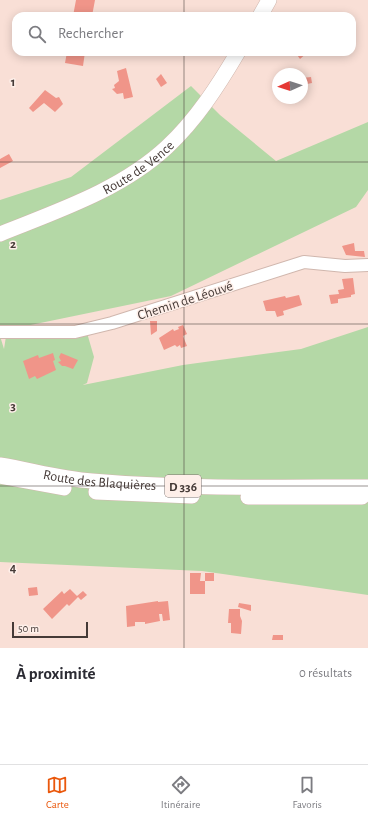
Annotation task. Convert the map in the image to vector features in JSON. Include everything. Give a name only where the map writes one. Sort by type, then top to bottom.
[{"type":"main road","points":[[262,12],[269,0]]},
{"type":"main road","name":"Route de Vence","points":[[0,234],[93,196],[148,164],[167,147],[196,114],[235,56]]},
{"type":"main road","name":"Route des Blaquières","points":[[0,465],[49,476],[92,481],[216,487],[368,487]]},
{"type":"main road","name":"Route des Blaquières","points":[[0,476],[48,486],[145,495],[368,497]]},
{"type":"street","name":"Chemin de Léouvé","points":[[0,332],[75,332],[112,323],[304,262],[345,266],[368,265]]},
{"type":"green space","points":[[191,86],[220,115],[276,161],[368,122],[368,190],[356,207],[171,296],[16,328],[85,326],[94,357],[87,383],[83,385],[183,365],[301,349],[368,327],[368,595],[202,571],[0,562],[0,336],[4,349],[7,330],[0,331],[0,200],[71,177]]},
{"type":"building","points":[[76,0],[95,0],[93,12],[74,12]]},
{"type":"building","points":[[66,56],[84,56],[83,66],[65,63]]},
{"type":"building","points":[[126,68],[133,97],[124,99],[123,93],[117,94],[112,89],[115,88],[114,85],[119,81],[117,71]]},
{"type":"building","points":[[161,74],[167,83],[161,87],[156,79]]},
{"type":"building","points":[[308,77],[311,77],[312,83],[308,84]]},
{"type":"building","points":[[45,90],[56,98],[59,97],[63,104],[55,112],[44,103],[33,112],[29,108]]},
{"type":"building","points":[[9,154],[13,161],[0,168],[0,159]]},
{"type":"building","points":[[354,243],[355,251],[364,251],[365,257],[346,255],[342,246]]},
{"type":"building","points":[[353,278],[355,294],[351,295],[351,297],[338,299],[338,303],[331,304],[329,295],[339,294],[338,290],[344,289],[342,279]]},
{"type":"building","points":[[299,295],[302,305],[283,311],[284,315],[277,317],[275,311],[266,311],[263,301],[285,296],[286,298]]},
{"type":"building","points":[[150,321],[157,321],[157,331],[151,335]]},
{"type":"building","points":[[183,325],[187,334],[183,336],[187,346],[181,348],[180,345],[177,347],[175,345],[164,350],[159,338],[173,329],[174,331],[179,329],[178,327]]},
{"type":"building","points":[[53,353],[55,360],[53,361],[56,370],[37,379],[35,376],[29,379],[23,361],[38,355],[39,358]]},
{"type":"building","points":[[61,353],[78,360],[73,369],[62,366],[58,362],[61,361],[59,357]]},
{"type":"building","points":[[190,573],[201,573],[200,581],[205,581],[205,594],[190,594]]},
{"type":"building","points":[[205,573],[214,573],[214,581],[205,581]]},
{"type":"building","points":[[37,587],[38,595],[29,596],[28,588]]},
{"type":"building","points":[[70,589],[77,596],[83,591],[87,595],[81,600],[78,597],[69,606],[67,604],[52,619],[43,609],[62,591],[64,594]]},
{"type":"building","points":[[168,601],[170,620],[163,621],[162,614],[159,614],[160,621],[145,624],[145,622],[135,622],[135,626],[127,627],[126,606]]},
{"type":"building","points":[[239,603],[251,605],[251,611],[238,607]]},
{"type":"building","points":[[229,609],[240,609],[242,621],[241,634],[231,633],[231,623],[228,623]]},
{"type":"building","points":[[273,635],[283,635],[283,640],[272,640]]}]
